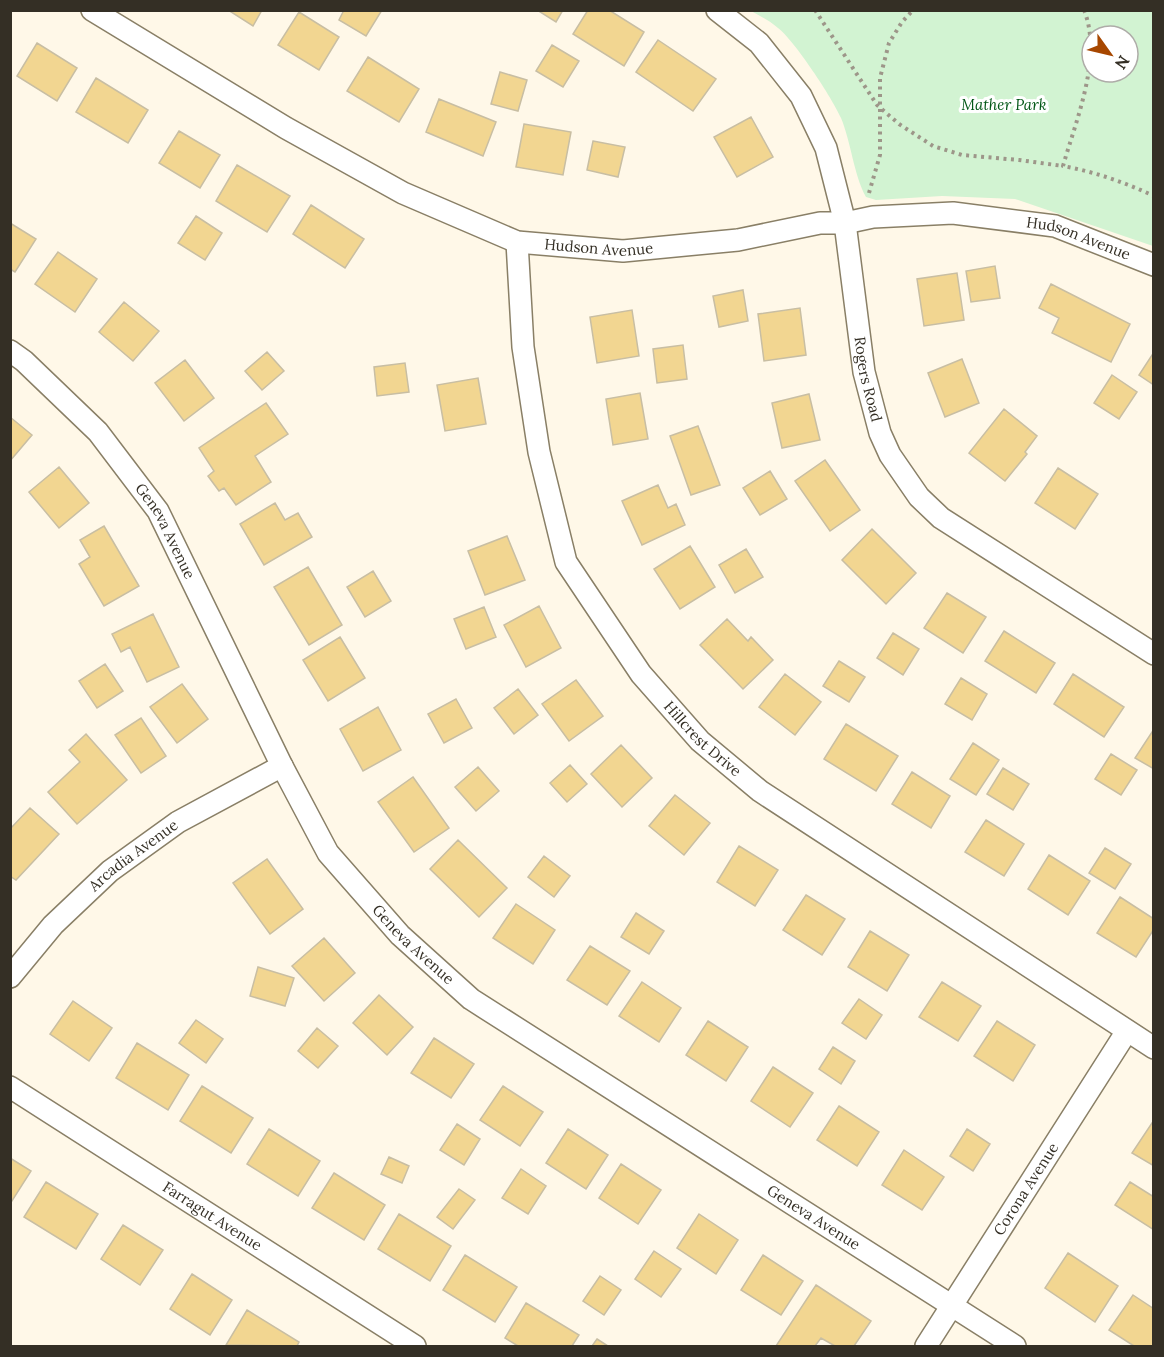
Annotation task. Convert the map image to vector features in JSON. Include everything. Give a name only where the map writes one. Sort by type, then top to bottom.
[{"type":"street","name":"Hudson Avenue","points":[[92,10],[286,128],[403,193],[517,242],[623,251],[738,240],[820,223],[845,223],[873,217],[953,213],[1055,226],[1154,265]]},
{"type":"street","name":"Rogers Road","points":[[717,10],[759,43],[801,96],[826,148],[845,223],[864,372],[880,434],[890,455],[919,497],[941,518],[1154,654]]},
{"type":"street","name":"Hillcrest Drive","points":[[517,242],[523,347],[539,452],[566,562],[642,674],[700,741],[760,790],[1154,1048]]},
{"type":"street","name":"Geneva Avenue","points":[[10,351],[24,361],[98,432],[158,511],[282,766],[328,853],[400,935],[471,999],[1015,1347]]},
{"type":"street","name":"Arcadia Avenue","points":[[10,977],[53,925],[110,871],[178,822],[282,766]]},
{"type":"street","name":"Corona Avenue","points":[[926,1347],[1127,1031]]},
{"type":"street","name":"Farragut Avenue","points":[[10,1087],[415,1347]]},
{"type":"path","points":[[815,10],[879,107],[899,124],[933,146],[962,155],[1019,160],[1090,171],[1124,182],[1154,196]]},
{"type":"path","points":[[869,194],[879,155],[880,78],[890,43],[902,22],[913,10]]},
{"type":"path","points":[[1063,166],[1088,75],[1091,48],[1083,10]]},
{"type":"green space","name":"Mather Park","points":[[751,11],[1153,11],[1153,246],[1015,199],[942,196],[876,200],[866,197],[858,179],[841,118],[803,57],[772,23]]},
{"type":"building","points":[[228,10],[262,10],[253,26]]},
{"type":"building","points":[[344,10],[382,10],[366,36],[339,20]]},
{"type":"building","points":[[537,10],[563,10],[556,22]]},
{"type":"building","points":[[588,10],[609,10],[644,32],[624,66],[573,34]]},
{"type":"building","points":[[299,12],[339,37],[319,70],[278,45]]},
{"type":"building","points":[[658,40],[716,79],[693,111],[636,72]]},
{"type":"building","points":[[37,43],[77,68],[57,101],[17,76]]},
{"type":"building","points":[[552,45],[579,61],[563,87],[536,71]]},
{"type":"building","points":[[368,57],[419,89],[399,122],[347,91]]},
{"type":"building","points":[[500,72],[527,80],[518,111],[491,104]]},
{"type":"building","points":[[96,78],[148,110],[128,143],[76,112]]},
{"type":"building","points":[[439,99],[496,122],[483,156],[426,132]]},
{"type":"building","points":[[751,117],[773,157],[737,177],[714,137]]},
{"type":"building","points":[[524,124],[571,132],[563,175],[516,167]]},
{"type":"building","points":[[179,131],[220,155],[200,188],[159,163]]},
{"type":"building","points":[[593,141],[625,147],[618,177],[587,170]]},
{"type":"building","points":[[237,165],[290,196],[267,232],[216,201]]},
{"type":"building","points":[[311,205],[364,239],[345,268],[293,234]]},
{"type":"building","points":[[196,216],[222,233],[205,260],[178,243]]},
{"type":"building","points":[[10,223],[36,239],[15,272],[10,269]]},
{"type":"building","points":[[58,252],[97,279],[75,312],[35,284]]},
{"type":"building","points":[[995,266],[1000,298],[971,302],[966,271]]},
{"type":"building","points":[[957,273],[964,320],[924,326],[917,279]]},
{"type":"building","points":[[1051,284],[1130,324],[1111,362],[1052,333],[1059,318],[1039,308]]},
{"type":"building","points":[[743,290],[748,321],[719,327],[713,296]]},
{"type":"building","points":[[124,302],[159,331],[133,361],[99,332]]},
{"type":"building","points":[[800,308],[806,355],[764,361],[758,314]]},
{"type":"building","points":[[632,310],[639,356],[597,363],[590,317]]},
{"type":"building","points":[[683,345],[687,379],[657,383],[653,349]]},
{"type":"building","points":[[267,352],[284,371],[262,390],[245,371]]},
{"type":"building","points":[[1154,352],[1154,385],[1139,375]]},
{"type":"building","points":[[962,359],[979,403],[945,417],[928,373]]},
{"type":"building","points":[[185,360],[214,398],[184,421],[155,383]]},
{"type":"building","points":[[405,363],[409,392],[377,396],[374,367]]},
{"type":"building","points":[[1112,375],[1137,392],[1119,419],[1094,403]]},
{"type":"building","points":[[478,378],[486,424],[445,431],[437,385]]},
{"type":"building","points":[[640,393],[648,439],[613,445],[606,399]]},
{"type":"building","points":[[809,394],[820,440],[782,448],[772,403]]},
{"type":"building","points":[[266,403],[288,434],[255,456],[271,482],[236,505],[224,488],[219,491],[208,476],[214,471],[199,448]]},
{"type":"building","points":[[1004,409],[1037,436],[1025,452],[1027,454],[1005,481],[969,453]]},
{"type":"building","points":[[10,417],[32,435],[10,461]]},
{"type":"building","points":[[698,426],[720,485],[691,495],[670,436]]},
{"type":"building","points":[[825,460],[860,510],[830,531],[795,481]]},
{"type":"building","points":[[59,467],[89,503],[59,528],[29,492]]},
{"type":"building","points":[[1058,468],[1098,494],[1075,529],[1035,503]]},
{"type":"building","points":[[770,471],[787,499],[760,515],[743,488]]},
{"type":"building","points":[[658,485],[668,508],[676,504],[685,525],[642,545],[622,501]]},
{"type":"building","points":[[275,503],[285,520],[298,513],[312,537],[264,565],[240,524]]},
{"type":"building","points":[[104,526],[139,586],[104,606],[79,564],[90,557],[80,540]]},
{"type":"building","points":[[872,529],[916,573],[886,604],[842,560]]},
{"type":"building","points":[[507,536],[525,580],[485,595],[468,551]]},
{"type":"building","points":[[690,546],[715,587],[680,609],[654,569]]},
{"type":"building","points":[[746,549],[763,577],[735,593],[719,565]]},
{"type":"building","points":[[308,567],[342,625],[309,645],[274,587]]},
{"type":"building","points":[[373,571],[391,601],[365,617],[347,587]]},
{"type":"building","points":[[947,593],[986,617],[963,653],[924,628]]},
{"type":"building","points":[[539,606],[561,648],[526,667],[504,625]]},
{"type":"building","points":[[484,607],[496,637],[466,649],[454,619]]},
{"type":"building","points":[[153,614],[179,667],[147,682],[130,647],[121,652],[112,634]]},
{"type":"building","points":[[727,619],[748,641],[751,637],[773,660],[743,689],[700,645]]},
{"type":"building","points":[[1004,631],[1055,663],[1036,693],[985,661]]},
{"type":"building","points":[[893,633],[919,649],[903,675],[877,658]]},
{"type":"building","points":[[340,637],[365,678],[328,701],[303,660]]},
{"type":"building","points":[[839,661],[865,677],[849,702],[823,686]]},
{"type":"building","points":[[105,664],[123,691],[97,708],[79,681]]},
{"type":"building","points":[[785,674],[821,702],[795,735],[759,707]]},
{"type":"building","points":[[1073,674],[1124,707],[1104,737],[1054,704]]},
{"type":"building","points":[[961,678],[987,694],[972,720],[945,704]]},
{"type":"building","points":[[576,680],[603,716],[569,741],[542,704]]},
{"type":"building","points":[[182,684],[208,719],[177,743],[150,707]]},
{"type":"building","points":[[518,689],[538,715],[514,734],[494,708]]},
{"type":"building","points":[[456,699],[472,728],[444,743],[428,714]]},
{"type":"building","points":[[378,707],[401,750],[363,771],[340,729]]},
{"type":"building","points":[[141,718],[166,756],[141,773],[115,735]]},
{"type":"building","points":[[846,724],[898,756],[876,791],[824,759]]},
{"type":"building","points":[[1154,729],[1154,769],[1135,758]]},
{"type":"building","points":[[86,734],[127,780],[77,824],[48,792],[80,762],[69,750]]},
{"type":"building","points":[[973,743],[999,760],[976,795],[950,779]]},
{"type":"building","points":[[621,745],[652,778],[622,807],[591,774]]},
{"type":"building","points":[[1111,754],[1137,770],[1121,795],[1095,779]]},
{"type":"building","points":[[570,765],[587,784],[567,802],[550,783]]},
{"type":"building","points":[[478,767],[499,791],[476,811],[455,787]]},
{"type":"building","points":[[1003,768],[1029,784],[1013,810],[987,794]]},
{"type":"building","points":[[912,772],[950,796],[931,828],[892,804]]},
{"type":"building","points":[[413,777],[449,828],[414,852],[378,802]]},
{"type":"building","points":[[675,795],[710,823],[684,855],[649,826]]},
{"type":"building","points":[[30,808],[59,834],[16,880],[10,876],[10,829]]},
{"type":"building","points":[[986,820],[1024,844],[1004,876],[965,852]]},
{"type":"building","points":[[458,840],[507,888],[479,917],[430,869]]},
{"type":"building","points":[[739,846],[778,870],[755,906],[717,882]]},
{"type":"building","points":[[1105,848],[1131,864],[1115,889],[1089,873]]},
{"type":"building","points":[[1049,855],[1090,881],[1068,915],[1028,889]]},
{"type":"building","points":[[544,856],[570,876],[554,897],[528,877]]},
{"type":"building","points":[[267,859],[303,909],[270,934],[233,883]]},
{"type":"building","points":[[806,895],[845,919],[822,955],[783,930]]},
{"type":"building","points":[[1120,897],[1154,919],[1154,929],[1136,957],[1097,933]]},
{"type":"building","points":[[516,904],[555,930],[533,964],[493,938]]},
{"type":"building","points":[[636,913],[664,931],[649,954],[621,937]]},
{"type":"building","points":[[870,931],[909,955],[887,991],[848,967]]},
{"type":"building","points":[[324,938],[355,973],[324,1001],[292,966]]},
{"type":"building","points":[[590,946],[630,971],[607,1005],[567,980]]},
{"type":"building","points":[[258,967],[294,978],[285,1006],[250,996]]},
{"type":"building","points":[[642,982],[681,1008],[659,1042],[619,1016]]},
{"type":"building","points":[[942,982],[981,1006],[958,1041],[919,1017]]},
{"type":"building","points":[[379,995],[413,1027],[387,1055],[353,1023]]},
{"type":"building","points":[[859,999],[882,1015],[866,1039],[842,1023]]},
{"type":"building","points":[[73,1001],[112,1028],[89,1061],[50,1034]]},
{"type":"building","points":[[196,1020],[223,1039],[206,1063],[179,1043]]},
{"type":"building","points":[[708,1021],[748,1047],[726,1081],[686,1055]]},
{"type":"building","points":[[997,1021],[1035,1045],[1013,1081],[974,1056]]},
{"type":"building","points":[[317,1028],[338,1046],[318,1068],[298,1051]]},
{"type":"building","points":[[434,1038],[474,1064],[451,1098],[411,1073]]},
{"type":"building","points":[[137,1043],[189,1075],[168,1110],[116,1078]]},
{"type":"building","points":[[833,1047],[855,1061],[841,1084],[819,1069]]},
{"type":"building","points":[[773,1067],[813,1093],[790,1127],[751,1101]]},
{"type":"building","points":[[202,1086],[253,1118],[231,1153],[180,1121]]},
{"type":"building","points":[[503,1086],[543,1112],[520,1146],[480,1120]]},
{"type":"building","points":[[839,1106],[879,1132],[857,1166],[817,1140]]},
{"type":"building","points":[[1154,1120],[1154,1166],[1132,1153]]},
{"type":"building","points":[[457,1124],[480,1139],[464,1165],[440,1150]]},
{"type":"building","points":[[269,1129],[320,1161],[298,1196],[247,1164]]},
{"type":"building","points":[[568,1129],[608,1155],[586,1189],[546,1163]]},
{"type":"building","points":[[967,1129],[990,1144],[973,1171],[950,1156]]},
{"type":"building","points":[[904,1150],[944,1177],[922,1210],[882,1185]]},
{"type":"building","points":[[389,1157],[409,1166],[402,1183],[381,1174]]},
{"type":"building","points":[[10,1158],[31,1171],[10,1204]]},
{"type":"building","points":[[621,1164],[661,1190],[638,1224],[599,1198]]},
{"type":"building","points":[[521,1169],[546,1186],[528,1214],[502,1198]]},
{"type":"building","points":[[334,1173],[385,1205],[364,1240],[312,1208]]},
{"type":"building","points":[[46,1182],[98,1214],[76,1249],[24,1217]]},
{"type":"building","points":[[1130,1182],[1154,1197],[1154,1230],[1115,1205]]},
{"type":"building","points":[[459,1189],[475,1200],[453,1229],[437,1217]]},
{"type":"building","points":[[399,1214],[451,1246],[430,1281],[378,1249]]},
{"type":"building","points":[[699,1214],[738,1240],[716,1274],[677,1248]]},
{"type":"building","points":[[123,1225],[163,1250],[140,1285],[101,1259]]},
{"type":"building","points":[[654,1251],[681,1269],[661,1297],[635,1279]]},
{"type":"building","points":[[1068,1253],[1118,1286],[1095,1322],[1045,1288]]},
{"type":"building","points":[[465,1255],[517,1287],[495,1322],[443,1290]]},
{"type":"building","points":[[763,1255],[803,1281],[781,1315],[741,1290]]},
{"type":"building","points":[[192,1274],[232,1300],[210,1335],[170,1309]]},
{"type":"building","points":[[600,1276],[621,1290],[604,1315],[583,1301]]},
{"type":"building","points":[[816,1285],[871,1321],[854,1346],[835,1346],[821,1338],[815,1346],[776,1346]]},
{"type":"building","points":[[1133,1295],[1154,1309],[1154,1346],[1134,1346],[1109,1330]]},
{"type":"building","points":[[526,1303],[579,1335],[572,1346],[518,1346],[505,1338]]},
{"type":"building","points":[[247,1310],[299,1342],[297,1346],[226,1345]]},
{"type":"building","points":[[597,1339],[608,1346],[592,1346]]}]
